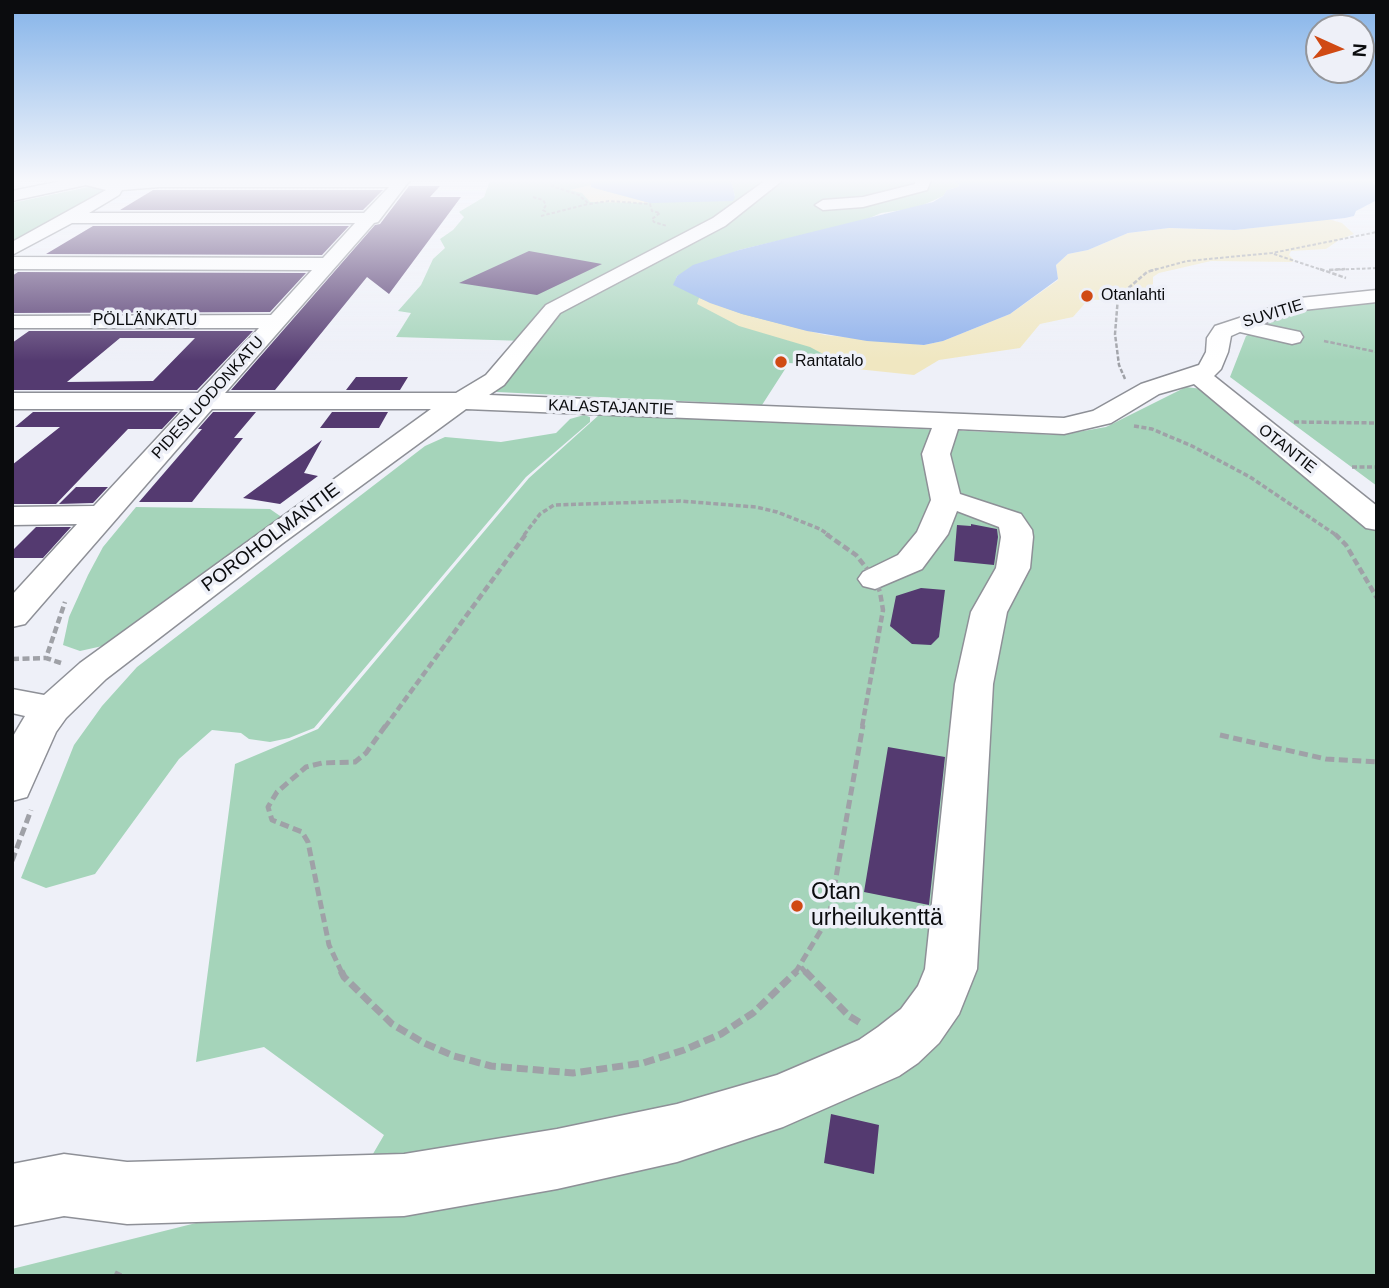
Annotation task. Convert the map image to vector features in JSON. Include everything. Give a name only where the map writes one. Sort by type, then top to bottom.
[{"type":"street","points":[[12,250],[30,240]]},
{"type":"street","name":"PIDESLUODONKATU","points":[[12,616],[352,240]]},
{"type":"street","name":"POROHOLMANTIE","points":[[12,786],[37,729],[52,709],[93,671],[283,528],[461,401],[495,380],[553,309],[684,240]]},
{"type":"street","points":[[12,263],[330,264]]},
{"type":"street","name":"SUVITIE","points":[[1198,375],[1209,369],[1214,362],[1218,338],[1223,331],[1238,324],[1300,304],[1377,296]]},
{"type":"street","name":"PÖLLÄNKATU","points":[[12,322],[278,321]]},
{"type":"street","points":[[1238,324],[1292,337]]},
{"type":"street","name":"KALASTAJANTIE","points":[[12,401],[461,401],[1064,426],[1102,417],[1157,387],[1198,375]]},
{"type":"street","name":"OTANTIE","points":[[1198,375],[1377,521]]},
{"type":"street","points":[[874,579],[911,562],[932,534],[946,500],[936,454],[947,422]]},
{"type":"street","points":[[12,1195],[64,1185],[128,1193],[417,1183],[557,1159],[715,1123],[794,1096],[879,1058],[898,1045],[920,1026],[940,998],[951,969],[974,684],[989,612],[1013,568],[1017,537],[1010,522],[968,505],[946,500]]},
{"type":"street","points":[[12,516],[104,515]]},
{"type":"street","points":[[12,701],[52,709]]},
{"type":"path","points":[[1136,376],[1125,379],[1119,365],[1115,318],[1118,297],[1147,272],[1187,261],[1272,253],[1336,240]]},
{"type":"path","points":[[1272,253],[1350,278]]},
{"type":"path","points":[[1325,271],[1377,268]]},
{"type":"path","points":[[1324,341],[1377,352]]},
{"type":"path","points":[[1255,424],[1344,421],[1377,423]]},
{"type":"path","points":[[1135,426],[1152,429],[1239,471],[1331,530],[1346,545],[1377,598]]},
{"type":"path","points":[[704,501],[777,512],[820,529],[839,540],[856,555],[874,579],[883,610],[836,888],[829,917],[801,967],[753,1013],[721,1034],[684,1050],[643,1063],[573,1073],[491,1066],[454,1056],[424,1043],[392,1024],[344,977],[329,945],[308,842],[302,832],[272,820],[268,807],[291,777],[306,767],[322,763],[355,762],[366,752],[540,514],[554,505],[704,501]]},
{"type":"path","points":[[46,658],[68,594]]},
{"type":"path","points":[[12,659],[46,658],[93,671]]},
{"type":"path","points":[[1220,735],[1326,759],[1377,762]]},
{"type":"path","points":[[801,967],[849,1016],[898,1045]]},
{"type":"green space","points":[[441,240],[781,240],[739,250],[677,276],[674,285],[807,331],[825,355],[819,365],[789,363],[762,405],[477,391],[525,341],[396,337],[411,313],[398,311],[421,285],[433,259],[445,248]]},
{"type":"green space","points":[[1377,303],[1377,486],[1230,377],[1246,336],[1291,311]]},
{"type":"green space","name":"Otan urheilukenttä","points":[[1186,387],[1202,389],[1377,530],[1377,1276],[12,1276],[12,1269],[356,1183],[384,1135],[264,1047],[196,1062],[235,764],[318,729],[529,478],[599,415],[1061,435],[1106,427]]},
{"type":"green space","points":[[584,415],[590,417],[590,422],[526,477],[314,728],[270,742],[249,739],[241,733],[212,730],[179,759],[95,874],[46,888],[21,878],[74,745],[102,706],[137,667],[425,446],[445,437],[501,442],[556,433],[570,419]]},
{"type":"green space","points":[[136,507],[270,509],[283,518],[107,645],[80,651],[63,645],[69,617],[88,575],[103,547]]},
{"type":"sand","name":"Otanlahti","points":[[1111,240],[1339,240],[1326,249],[1291,251],[1289,255],[1294,260],[1292,262],[1211,261],[1159,273],[1153,277],[1153,284],[1136,299],[1088,300],[1073,317],[1040,324],[1020,348],[939,360],[914,375],[819,365],[825,355],[810,347],[739,326],[697,304],[699,298],[742,314],[825,335],[924,345],[943,341],[1010,314],[1058,280],[1056,265],[1068,254],[1088,250]]},
{"type":"water","points":[[779,240],[1111,240],[1088,250],[1068,254],[1056,265],[1058,279],[1010,314],[943,341],[924,345],[867,341],[807,331],[742,314],[710,303],[673,285],[677,276],[693,265]]},
{"type":"building","points":[[69,240],[336,240],[322,255],[46,254]]},
{"type":"building","points":[[362,240],[429,240],[389,294],[367,277],[275,390],[231,390]]},
{"type":"building","points":[[529,251],[602,264],[537,295],[459,283]]},
{"type":"building","points":[[18,272],[306,273],[270,312],[12,313],[12,276]]},
{"type":"building","points":[[29,331],[253,331],[197,390],[12,390],[12,343]],"holes":[[[120,338],[195,338],[153,381],[67,382]]]},
{"type":"building","points":[[356,377],[408,377],[400,390],[346,390]]},
{"type":"building","points":[[33,412],[178,412],[162,429],[128,429],[56,504],[12,504],[12,465],[60,427],[15,427]]},
{"type":"building","points":[[213,412],[256,412],[234,438],[243,438],[192,502],[139,502],[202,429],[198,429]]},
{"type":"building","points":[[332,412],[388,412],[379,428],[320,428]]},
{"type":"building","points":[[322,440],[304,473],[318,476],[280,504],[243,498]]},
{"type":"building","points":[[76,487],[108,487],[93,503],[59,504]]},
{"type":"building","points":[[971,524],[997,529],[994,565],[954,561],[957,525]]},
{"type":"building","points":[[36,527],[71,527],[43,558],[12,558],[12,551]]},
{"type":"building","points":[[921,588],[945,590],[939,637],[931,645],[912,644],[890,626],[896,596]]},
{"type":"building","points":[[888,747],[945,757],[929,905],[864,892]]},
{"type":"building","points":[[831,1114],[879,1125],[874,1174],[824,1163]]},
{"type":"place","name":"Otanlahti","points":[[1087,296]]},
{"type":"place","name":"Rantatalo","points":[[781,362]]},
{"type":"place","name":"Otan urheilukenttä","points":[[797,906]]}]
